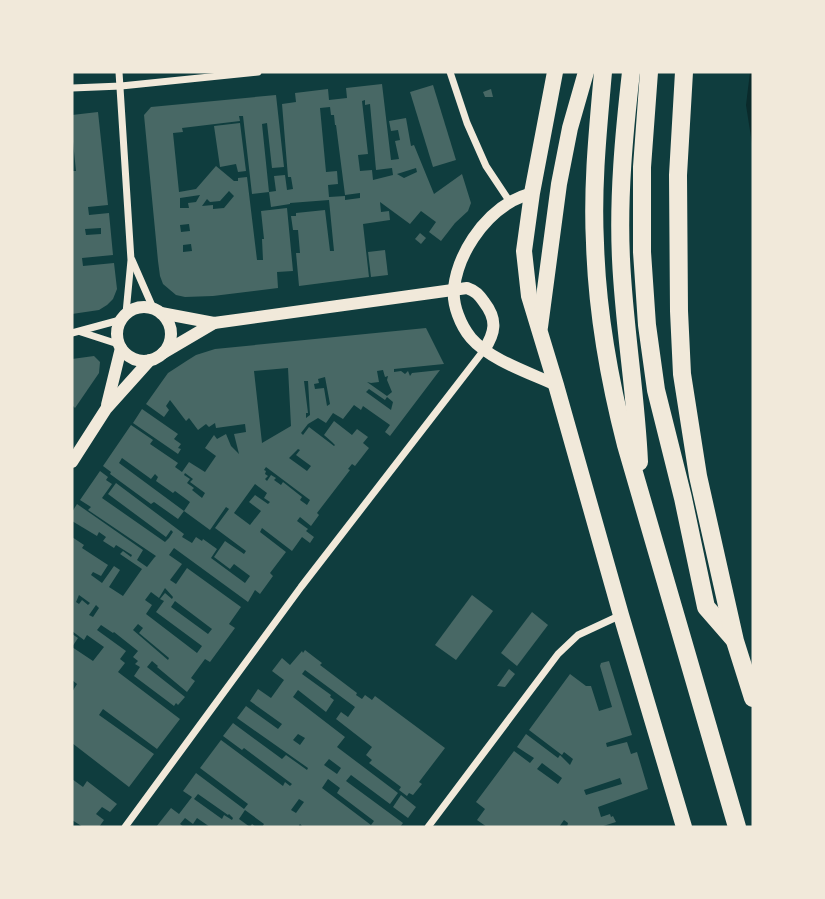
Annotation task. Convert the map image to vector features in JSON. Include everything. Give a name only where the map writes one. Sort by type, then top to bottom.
[{"type":"highway","points":[[555,72],[524,251],[528,296],[684,827]]},
{"type":"highway","points":[[540,331],[559,184],[570,128],[586,72]]},
{"type":"highway","points":[[603,72],[594,198],[594,244],[601,327],[617,408],[737,827]]},
{"type":"highway","points":[[631,72],[620,197],[626,319],[637,427],[640,492]]},
{"type":"highway","points":[[649,72],[642,167],[642,252],[647,325],[656,390],[706,607],[736,641]]},
{"type":"highway","points":[[684,72],[678,175],[682,374],[698,476],[736,641],[753,698]]},
{"type":"street","points":[[119,72],[131,260],[123,316],[117,327],[120,346],[128,356],[143,361],[156,357],[214,323]]},
{"type":"street","points":[[72,88],[121,86],[258,72]]},
{"type":"street","points":[[450,72],[467,123],[486,166],[510,202]]},
{"type":"street","points":[[532,193],[510,202],[488,220],[471,241],[461,260],[454,301],[460,320],[470,337],[484,350],[556,385]]},
{"type":"street","points":[[72,463],[106,409],[167,347],[170,338],[167,320],[157,311],[131,260]]},
{"type":"street","points":[[76,332],[123,316],[139,307],[214,323],[467,288],[476,291],[494,318],[492,338],[484,350],[300,587],[125,827]]},
{"type":"street","points":[[76,332],[120,346]]},
{"type":"street","points":[[106,409],[120,346]]},
{"type":"street","points":[[428,827],[558,654],[578,635],[621,615]]},
{"type":"water","points":[[750,72],[753,72],[753,150],[746,105]]},
{"type":"building","points":[[382,84],[391,160],[399,159],[395,141],[400,140],[398,130],[391,131],[389,121],[406,118],[411,146],[414,145],[434,194],[462,174],[471,203],[468,211],[441,241],[429,232],[436,222],[421,211],[410,224],[380,202],[381,212],[389,211],[390,220],[363,224],[369,277],[299,286],[296,253],[300,253],[298,230],[293,230],[291,216],[325,210],[330,251],[334,251],[329,200],[271,207],[269,192],[276,191],[274,176],[285,175],[287,190],[293,189],[291,177],[288,177],[282,104],[296,102],[295,93],[328,89],[329,100],[347,98],[346,88]],"holes":[[[365,100],[365,105],[370,104],[376,170],[392,168],[393,175],[373,180],[372,170],[360,171],[358,155],[368,154],[362,101]],[[330,107],[336,125],[345,195],[360,193],[360,198],[345,200],[345,196],[329,197],[328,185],[338,184],[337,171],[326,172],[320,108]],[[416,168],[417,172],[404,178],[397,174]]]},
{"type":"building","points":[[433,85],[456,160],[433,167],[410,92]]},
{"type":"building","points":[[491,89],[493,97],[485,97],[483,92]]},
{"type":"building","points":[[276,95],[284,167],[272,168],[267,123],[262,124],[269,192],[252,194],[243,116],[239,116],[240,121],[182,128],[183,132],[173,133],[179,192],[196,189],[216,166],[234,181],[247,177],[257,260],[263,260],[261,211],[287,208],[293,271],[277,272],[278,288],[213,296],[176,295],[163,284],[160,276],[144,115],[151,107]],"holes":[[[229,191],[234,196],[224,208],[202,206],[207,199],[210,202],[220,201]],[[200,195],[196,202],[188,203],[189,208],[180,208],[180,198]],[[189,224],[190,231],[181,232],[180,225]],[[191,244],[192,251],[183,252],[183,245]]]},
{"type":"building","points":[[98,112],[108,205],[88,207],[89,215],[109,213],[113,255],[82,258],[83,266],[114,263],[117,289],[113,299],[99,310],[72,314],[72,171],[76,171],[72,115]],"holes":[[[101,228],[101,234],[86,235],[85,229]]]},
{"type":"building","points":[[240,123],[246,171],[238,172],[236,164],[220,167],[214,126]]},
{"type":"building","points":[[420,233],[426,238],[421,244],[415,239]]},
{"type":"building","points":[[385,250],[388,275],[371,277],[368,252]]},
{"type":"building","points":[[426,328],[444,364],[394,369],[394,372],[401,371],[405,374],[408,371],[410,376],[412,373],[440,370],[390,436],[385,432],[390,425],[363,406],[361,410],[354,405],[343,419],[333,413],[326,423],[318,418],[308,424],[301,433],[303,435],[309,427],[334,446],[324,435],[334,421],[352,435],[357,429],[368,437],[363,443],[369,448],[355,466],[352,464],[348,469],[350,470],[317,513],[319,515],[311,526],[300,517],[297,521],[314,537],[310,543],[302,537],[292,551],[262,528],[260,532],[286,552],[270,573],[273,576],[260,594],[255,590],[248,602],[174,548],[169,555],[182,564],[170,580],[176,584],[187,568],[241,607],[229,624],[235,628],[210,662],[205,659],[191,678],[195,681],[187,692],[152,661],[147,667],[185,697],[178,705],[176,703],[174,706],[134,676],[140,667],[135,664],[138,661],[133,657],[138,651],[101,625],[97,630],[126,651],[120,659],[125,663],[118,672],[180,719],[157,749],[103,709],[99,715],[154,754],[129,787],[72,743],[72,692],[77,684],[72,680],[72,647],[93,661],[104,647],[87,635],[84,640],[72,631],[72,537],[84,545],[82,548],[108,565],[101,576],[93,572],[91,575],[102,583],[114,566],[120,570],[109,587],[123,596],[142,569],[120,554],[123,551],[131,557],[132,555],[103,541],[106,537],[99,532],[97,536],[72,521],[72,512],[77,504],[143,550],[137,560],[147,567],[156,556],[88,510],[91,507],[80,500],[100,471],[112,484],[102,498],[165,542],[169,538],[173,532],[171,530],[166,537],[108,494],[116,483],[184,534],[182,537],[192,543],[196,537],[202,541],[203,539],[217,549],[211,558],[245,583],[250,576],[234,564],[230,569],[214,557],[225,541],[244,554],[246,551],[215,528],[229,509],[226,507],[210,530],[184,511],[178,519],[154,502],[151,504],[103,466],[131,425],[153,440],[150,444],[178,463],[175,467],[182,472],[189,462],[205,472],[216,456],[205,448],[214,435],[217,439],[226,434],[231,446],[239,454],[234,434],[246,432],[245,424],[216,428],[215,423],[209,427],[206,424],[198,430],[189,418],[186,421],[170,400],[166,406],[169,410],[164,417],[146,404],[168,373],[196,355],[215,349]],"holes":[[[288,368],[291,426],[262,443],[254,371]],[[383,370],[385,377],[388,376],[392,392],[387,396],[367,382],[379,382],[377,371]],[[325,377],[330,404],[327,406],[324,388],[315,389],[314,384]],[[304,381],[308,381],[310,415],[306,418],[308,413]],[[369,389],[393,402],[391,410],[366,392]],[[298,449],[300,450],[296,455],[311,466],[307,471],[289,458]],[[122,458],[151,479],[155,474],[158,477],[156,481],[190,502],[184,511],[119,463]],[[266,467],[310,500],[307,505],[300,500],[302,497],[283,482],[281,485],[271,475],[267,481],[265,479],[268,476],[265,474]],[[185,473],[193,479],[190,482],[205,493],[202,498],[187,483],[190,479]],[[255,484],[267,493],[264,498],[270,502],[268,504],[255,495],[249,502],[261,511],[250,525],[234,513]],[[165,588],[173,597],[172,599],[165,593],[160,599],[164,601],[156,612],[202,646],[197,653],[146,614],[152,605],[145,600],[151,592],[159,598]],[[79,595],[90,603],[88,605],[82,600],[79,604],[76,602]],[[175,601],[212,629],[208,634],[171,607]],[[96,605],[99,608],[93,617],[89,615]],[[138,624],[143,628],[139,633],[169,658],[168,660],[133,630]]]},
{"type":"building","points":[[94,356],[100,362],[99,373],[75,408],[72,405],[72,359]]},
{"type":"building","points":[[142,409],[178,434],[174,439],[181,444],[178,454],[133,423]]},
{"type":"building","points":[[472,595],[493,611],[456,660],[435,645]]},
{"type":"building","points":[[532,612],[548,625],[517,666],[501,653]]},
{"type":"building","points":[[72,634],[78,638],[72,647]]},
{"type":"building","points":[[305,650],[322,663],[320,665],[357,693],[356,695],[362,699],[365,695],[372,700],[375,696],[445,748],[419,782],[422,784],[413,795],[409,793],[407,796],[399,790],[401,787],[369,763],[372,760],[366,755],[372,747],[336,719],[341,712],[348,717],[355,707],[305,670],[302,674],[334,700],[326,712],[298,690],[293,697],[345,737],[337,747],[398,793],[390,804],[351,775],[346,781],[403,823],[400,827],[303,827],[300,824],[298,827],[262,827],[264,824],[245,810],[239,819],[250,827],[210,827],[197,818],[193,824],[185,818],[180,824],[184,827],[156,827],[171,808],[179,814],[192,797],[183,791],[196,773],[244,809],[248,804],[200,768],[221,740],[283,786],[285,782],[290,786],[292,784],[244,748],[242,750],[223,736],[233,723],[282,759],[286,755],[307,770],[308,768],[237,718],[246,706],[278,729],[282,724],[250,701],[258,689],[271,698],[284,680],[272,671],[282,658],[290,665],[302,651],[303,653]],"holes":[[[298,734],[305,738],[300,745],[293,740]],[[329,759],[341,768],[337,774],[324,765]],[[328,779],[340,788],[337,793],[374,821],[371,825],[322,788]],[[198,794],[233,818],[232,820],[224,815],[222,819],[194,799]],[[299,799],[304,802],[296,813],[291,810]]]},
{"type":"building","points":[[609,661],[632,735],[606,743],[607,747],[627,742],[631,754],[637,752],[648,789],[598,807],[601,817],[610,814],[616,822],[600,827],[567,827],[568,823],[564,820],[559,827],[487,827],[477,820],[485,809],[476,802],[514,751],[530,763],[534,758],[517,747],[526,734],[558,758],[560,755],[570,765],[573,759],[564,752],[562,755],[529,730],[570,674],[586,686],[591,686],[599,711],[612,707],[601,663]],"holes":[[[542,763],[562,778],[558,784],[537,769]],[[620,778],[622,784],[586,795],[584,790]]]},
{"type":"building","points":[[509,669],[515,674],[505,687],[497,686]]},
{"type":"building","points":[[72,779],[83,787],[87,781],[117,804],[110,812],[102,807],[96,814],[104,820],[99,827],[83,827],[72,820]]},
{"type":"building","points":[[401,795],[416,807],[408,818],[393,807]]}]
